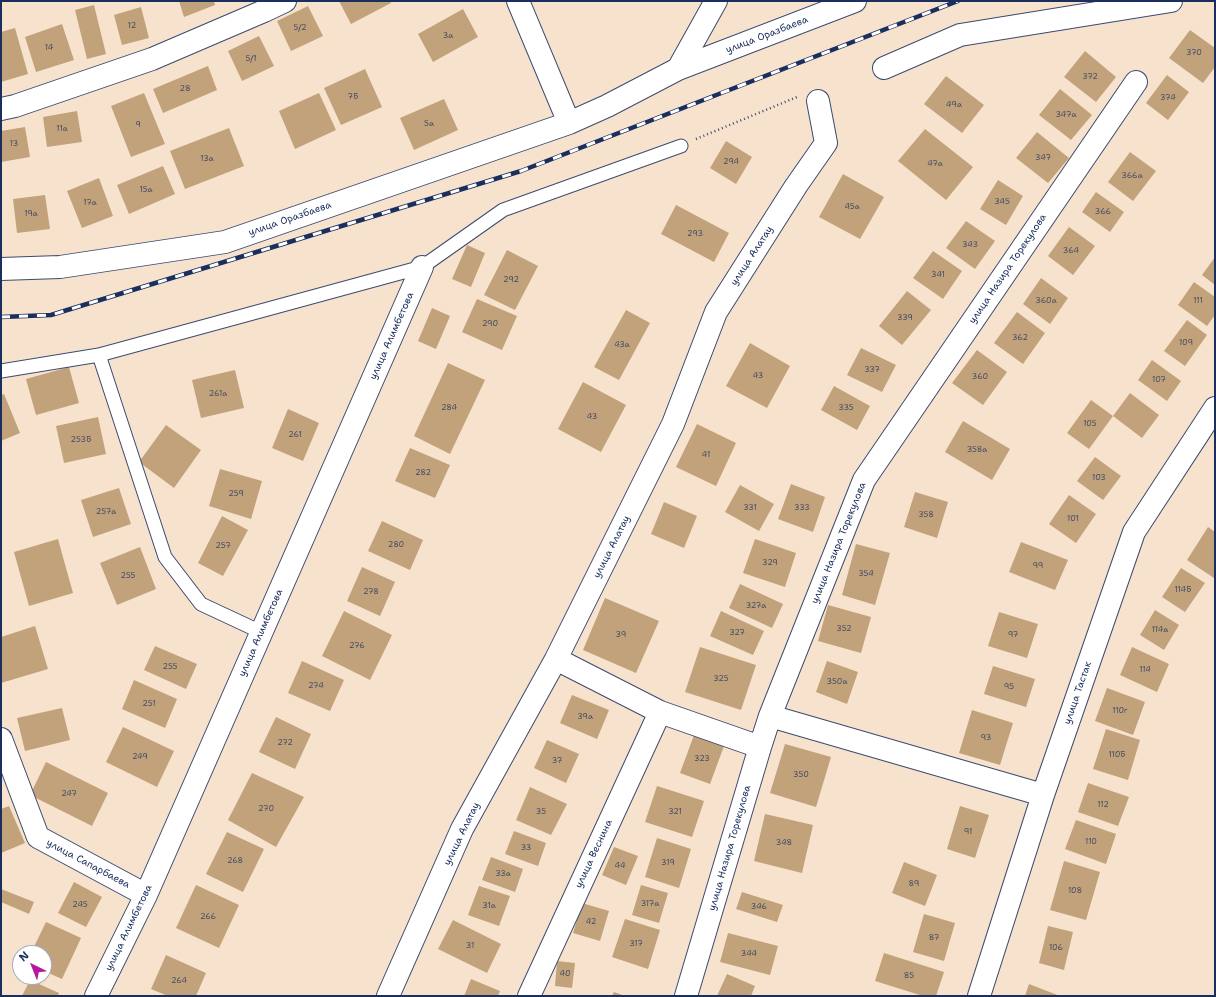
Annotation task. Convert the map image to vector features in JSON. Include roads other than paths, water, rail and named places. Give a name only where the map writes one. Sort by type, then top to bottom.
[{"type":"street","points":[[1,109],[16,106],[152,59],[285,1]]},
{"type":"street","points":[[518,1],[569,123]]},
{"type":"street","points":[[678,69],[716,1]]},
{"type":"street","name":"улица Оразбаева","points":[[1,269],[60,267],[225,242],[569,123],[607,106],[678,69],[855,1]]},
{"type":"street","points":[[884,68],[960,35],[1171,1]]},
{"type":"street","name":"улица Назира Торекулова","points":[[686,996],[770,716],[864,480],[1136,82]]},
{"type":"street","name":"улица Алатау","points":[[388,996],[462,829],[556,658],[674,424],[716,312],[796,186],[826,143],[818,101]]},
{"type":"street","name":"улица Алимбетова","points":[[96,996],[146,895],[422,267]]},
{"type":"street","name":"улица Тастак","points":[[979,996],[1043,795],[1134,532],[1215,408]]},
{"type":"street","points":[[556,658],[660,712],[760,747]]},
{"type":"street","name":"улица Веснина","points":[[529,996],[660,712]]},
{"type":"street","points":[[770,716],[1043,795]]},
{"type":"street","name":"улица Сапарбаева","points":[[1,739],[38,837],[146,895]]},
{"type":"lane","points":[[1,371],[99,355],[422,267],[504,210],[681,146]]},
{"type":"lane","points":[[99,355],[165,556],[201,604],[261,632]]},
{"type":"railway","points":[[1,317],[51,315],[521,171],[958,1]]}]
